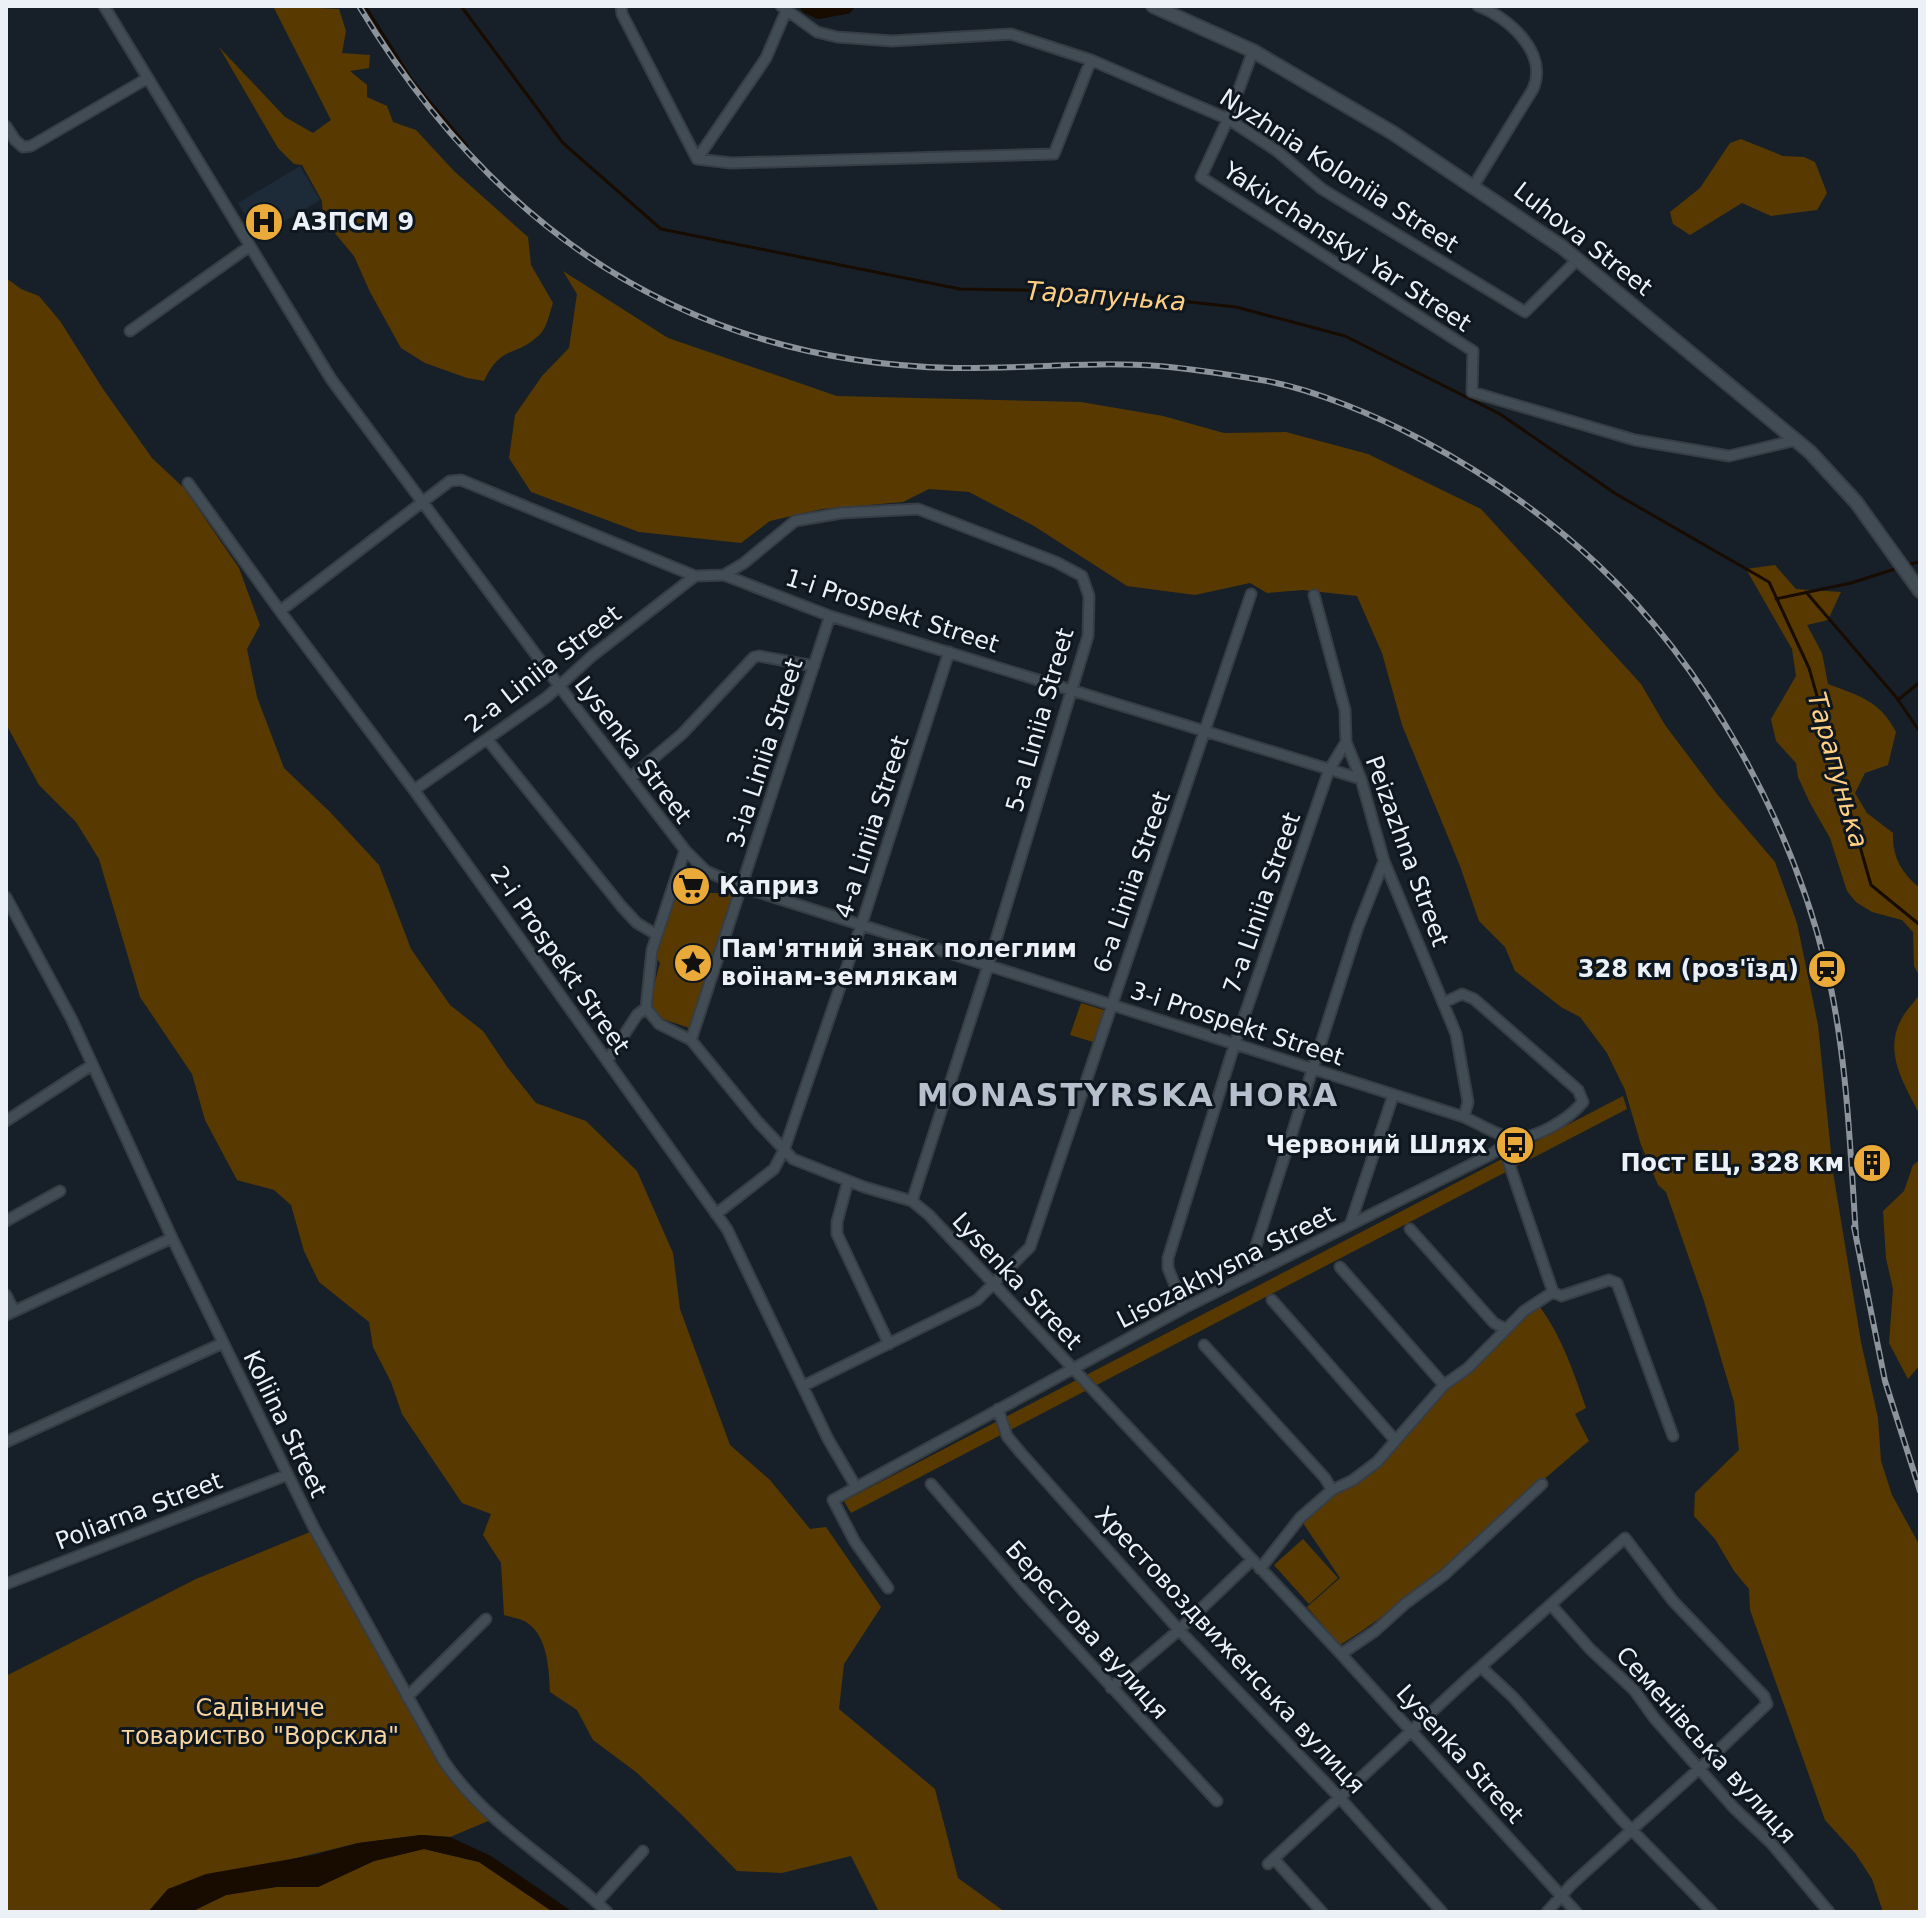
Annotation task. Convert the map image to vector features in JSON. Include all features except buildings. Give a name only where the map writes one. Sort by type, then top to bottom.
[{"type":"street","name":"Lysenka Street","points":[[104,6],[331,379],[685,850],[652,950],[646,1008],[659,1024],[691,1040],[793,1159],[848,1181],[912,1201],[929,1215],[1341,1654],[1576,1912]]},
{"type":"street","points":[[621,6],[622,14],[697,159]]},
{"type":"street","name":"Luhova Street","points":[[1153,6],[1253,51],[1393,133],[1474,185],[1578,259],[1796,440],[1856,502],[1920,591]]},
{"type":"street","points":[[1474,185],[1537,78],[1534,59],[1512,25],[1478,6]]},
{"type":"street","points":[[697,159],[766,58],[784,8]]},
{"type":"street","name":"Nyzhnia Koloniia Street","points":[[784,8],[817,32],[837,37],[892,41],[1011,34],[1091,60],[1228,119],[1277,151],[1322,189],[1525,312],[1578,259]]},
{"type":"street","name":"Yakivchanskyi Yar Street","points":[[1253,51],[1228,119],[1201,177],[1473,351],[1472,392],[1635,440],[1729,456],[1796,440]]},
{"type":"street","points":[[697,159],[731,163],[1054,154],[1091,60]]},
{"type":"street","points":[[6,126],[23,147],[31,146],[148,78]]},
{"type":"street","points":[[130,331],[250,246]]},
{"type":"street","name":"1-i Prospekt Street","points":[[422,502],[450,481],[461,480],[695,576],[724,575],[830,616],[1361,779]]},
{"type":"street","name":"2-i Prospekt Street","points":[[188,483],[414,790],[716,1214],[753,1280],[828,1439],[856,1487]]},
{"type":"street","points":[[280,611],[422,502]]},
{"type":"street","name":"5-a Liniia Street","points":[[724,575],[744,563],[795,521],[841,513],[918,509],[1056,562],[1082,576],[1089,596],[1088,636],[988,966],[912,1201]]},
{"type":"street","name":"2-a Liniia Street","points":[[414,790],[560,687],[592,656],[695,576]]},
{"type":"street","name":"6-a Liniia Street","points":[[803,1386],[977,1300],[1030,1247],[1251,594]]},
{"type":"street","name":"Peizazhna Street","points":[[1314,595],[1345,710],[1346,742],[1361,779],[1384,861],[1456,1034],[1468,1102],[1464,1117]]},
{"type":"street","name":"3-ia Liniia Street","points":[[691,1040],[830,616]]},
{"type":"street","name":"4-a Liniia Street","points":[[784,1150],[862,923],[949,652]]},
{"type":"street","points":[[630,778],[682,734],[754,657],[814,666]]},
{"type":"street","points":[[487,739],[622,907],[637,923],[657,935]]},
{"type":"street","name":"7-a Liniia Street","points":[[1184,1308],[1168,1268],[1168,1258],[1235,1043],[1329,770],[1346,742]]},
{"type":"street","name":"3-i Prospekt Street","points":[[685,850],[706,871],[742,887],[1464,1117],[1506,1142]]},
{"type":"street","points":[[1262,1268],[1254,1252],[1358,927],[1384,861]]},
{"type":"street","name":"Koliina Street","points":[[6,897],[72,1020],[172,1238],[287,1475],[351,1597],[454,1777],[493,1819],[576,1882],[607,1912]]},
{"type":"street","name":"Lisozakhysna Street","points":[[888,1588],[855,1542],[833,1500],[1184,1308],[1490,1155],[1506,1142],[1575,1113],[1583,1102],[1578,1090],[1474,999],[1462,994],[1443,1003]]},
{"type":"street","points":[[607,1061],[637,1015],[646,1008]]},
{"type":"street","points":[[6,1121],[92,1065]]},
{"type":"street","points":[[1350,1225],[1393,1096]]},
{"type":"street","points":[[1506,1142],[1557,1294]]},
{"type":"street","points":[[716,1214],[774,1169],[784,1150]]},
{"type":"street","points":[[848,1181],[837,1222],[837,1234],[889,1344]]},
{"type":"street","points":[[6,1221],[60,1191]]},
{"type":"street","points":[[1410,1229],[1494,1323],[1506,1329]]},
{"type":"street","points":[[6,1295],[10,1313],[172,1238]]},
{"type":"street","points":[[1340,1267],[1444,1385]]},
{"type":"street","points":[[1260,1569],[1300,1518],[1332,1490],[1363,1474],[1444,1385],[1468,1368],[1524,1311],[1557,1294],[1609,1280],[1617,1283],[1673,1436]]},
{"type":"street","points":[[1272,1300],[1395,1440]]},
{"type":"street","points":[[6,1442],[223,1343]]},
{"type":"street","points":[[1204,1345],[1325,1478],[1332,1490]]},
{"type":"street","name":"Хрестовоздвиженська вулиця","points":[[998,1409],[1007,1436],[1021,1453],[1179,1630],[1340,1798],[1442,1912]]},
{"type":"street","name":"Poliarna Street","points":[[6,1584],[287,1475]]},
{"type":"street","name":"Берестова вулиця","points":[[931,1484],[1111,1688],[1217,1801]]},
{"type":"street","points":[[1341,1654],[1375,1631],[1444,1575],[1542,1484]]},
{"type":"street","points":[[1322,1912],[1271,1862],[1625,1538],[1673,1601],[1764,1696],[1767,1704],[1571,1885],[1547,1912]]},
{"type":"street","points":[[1111,1688],[1179,1630],[1252,1560]]},
{"type":"street","name":"Семенівська вулиця","points":[[1552,1606],[1590,1649],[1634,1690],[1655,1719],[1734,1808],[1772,1844],[1829,1912]]},
{"type":"street","points":[[407,1697],[486,1619]]},
{"type":"street","points":[[1482,1668],[1513,1697],[1633,1831],[1712,1912]]},
{"type":"street","points":[[597,1902],[643,1851]]},
{"type":"shaded area","points":[[300,166],[320,200],[258,237],[238,203]]},
{"type":"shaded area","points":[[421,1835],[450,1837],[491,1856],[573,1912],[553,1912],[479,1862],[424,1849],[374,1861],[318,1887],[276,1887],[226,1895],[191,1912],[148,1912],[168,1889],[206,1874],[314,1855],[358,1843]]},
{"type":"green space","points":[[273,6],[339,9],[346,31],[342,53],[370,55],[369,68],[350,71],[367,85],[367,97],[387,106],[393,122],[416,130],[454,171],[528,237],[531,265],[553,303],[549,317],[540,334],[496,362],[484,381],[425,363],[401,348],[354,256],[323,219],[322,201],[302,165],[294,164],[278,148],[219,47],[285,117],[313,133],[331,120]]},
{"type":"green space","points":[[1741,139],[1783,156],[1804,157],[1815,162],[1827,193],[1817,210],[1771,216],[1742,203],[1690,235],[1673,224],[1670,212],[1700,188],[1730,143]]},
{"type":"green space","points":[[563,271],[668,338],[837,396],[1081,402],[1163,416],[1224,433],[1286,432],[1368,454],[1481,509],[1641,684],[1665,725],[1717,794],[1775,862],[1797,923],[1818,1025],[1833,1172],[1861,1342],[1878,1418],[1881,1461],[1892,1495],[1920,1546],[1920,1912],[1883,1912],[1872,1879],[1855,1853],[1825,1820],[1750,1610],[1749,1589],[1715,1539],[1694,1516],[1695,1493],[1739,1450],[1734,1402],[1704,1301],[1666,1192],[1658,1185],[1641,1145],[1625,1090],[1607,1053],[1580,1017],[1561,1007],[1515,971],[1505,947],[1479,921],[1460,866],[1402,725],[1382,653],[1357,596],[1303,590],[1267,593],[1250,583],[1195,595],[1127,586],[1034,526],[969,492],[929,489],[903,502],[822,509],[770,521],[741,543],[639,532],[531,492],[509,458],[515,415],[542,376],[569,348],[577,294]]},
{"type":"green space","points":[[6,278],[21,289],[39,296],[60,321],[152,458],[184,488],[239,568],[260,625],[247,649],[257,697],[284,768],[379,865],[411,949],[450,1005],[483,1031],[536,1103],[586,1121],[637,1171],[673,1253],[680,1309],[730,1445],[770,1480],[810,1529],[826,1527],[881,1607],[844,1664],[839,1709],[935,1789],[958,1878],[1005,1912],[879,1912],[851,1856],[782,1873],[737,1871],[636,1772],[593,1740],[577,1710],[550,1692],[546,1655],[540,1638],[526,1622],[504,1615],[501,1563],[483,1535],[491,1514],[462,1503],[402,1414],[391,1382],[373,1347],[369,1322],[319,1282],[304,1251],[291,1205],[274,1190],[237,1180],[205,1120],[192,1074],[140,997],[99,859],[76,822],[39,785],[6,724]]},
{"type":"green space","points":[[1775,565],[1796,589],[1841,592],[1828,620],[1807,625],[1822,653],[1828,684],[1876,706],[1896,732],[1888,765],[1865,773],[1855,793],[1867,813],[1893,833],[1899,864],[1920,888],[1920,977],[1914,966],[1913,932],[1902,920],[1872,912],[1856,902],[1847,891],[1830,838],[1798,777],[1796,763],[1776,741],[1771,719],[1796,676],[1792,649],[1746,569]]},
{"type":"green space","points":[[675,893],[736,893],[692,1029],[660,1018],[649,1005],[660,963],[655,956]]},
{"type":"green space","points":[[1920,994],[1920,1115],[1898,1069],[1894,1045],[1901,1020]]},
{"type":"green space","points":[[1081,1003],[1104,1010],[1093,1042],[1070,1035]]},
{"type":"green space","points":[[1623,1096],[1627,1109],[851,1513],[844,1501]]},
{"type":"green space","points":[[1920,1160],[1920,1365],[1908,1379],[1889,1343],[1893,1289],[1886,1258],[1883,1211],[1904,1191],[1913,1165]]},
{"type":"green space","points":[[1540,1307],[1561,1343],[1577,1382],[1586,1408],[1575,1414],[1589,1441],[1406,1599],[1340,1645],[1307,1607],[1340,1578],[1303,1523],[1334,1495],[1361,1480],[1381,1462],[1447,1387],[1518,1322]]},
{"type":"green space","name":"Садівниче товариство \"Ворскла\"","points":[[315,1530],[443,1760],[493,1819],[450,1837],[421,1835],[358,1843],[168,1889],[148,1912],[6,1912],[6,1676],[196,1579]]},
{"type":"green space","points":[[1303,1539],[1338,1578],[1309,1604],[1274,1565]]},
{"type":"green space","points":[[424,1849],[479,1862],[553,1912],[191,1912],[226,1895],[276,1887],[318,1887],[374,1861]]},
{"type":"waterway","points":[[365,6],[413,82],[467,146]]},
{"type":"waterway","name":"Тарапунька","points":[[461,6],[563,143],[661,229],[960,289],[1087,291],[1236,307],[1345,336],[1500,414],[1616,494],[1769,582],[1809,668],[1871,885],[1920,925]]},
{"type":"waterway","points":[[808,6],[819,11],[846,6]]},
{"type":"waterway","name":"Тарапунька","points":[[1910,564],[1920,562]]},
{"type":"waterway","name":"Тарапунька","points":[[1776,599],[1851,583],[1895,569]]},
{"type":"waterway","points":[[1806,592],[1896,697],[1920,732]]},
{"type":"waterway","points":[[1898,700],[1920,682]]},
{"type":"railway","points":[[359,6],[412,86],[471,156],[536,217],[606,269],[683,310],[767,340],[856,360],[953,368],[1108,364],[1159,366],[1286,385],[1345,405],[1420,439],[1490,480],[1556,528],[1637,605],[1674,649],[1739,749],[1791,856],[1811,911],[1839,1032],[1856,1236]]},
{"type":"railway","points":[[1854,1227],[1885,1381],[1920,1491]]},
{"type":"place","name":"АЗПСМ 9","points":[[264,222]]},
{"type":"place","name":"Каприз","points":[[691,886]]},
{"type":"place","name":"Пам'ятний знак полеглим воїнам-землякам","points":[[693,963]]},
{"type":"place","name":"328 км (роз'їзд)","points":[[1827,969]]},
{"type":"place","name":"Червоний Шлях","points":[[1515,1145]]},
{"type":"place","name":"Пост ЕЦ, 328 км","points":[[1872,1163]]},
{"type":"district","name":"MONASTYRSKA HORA","points":[[1128,1095]]}]
